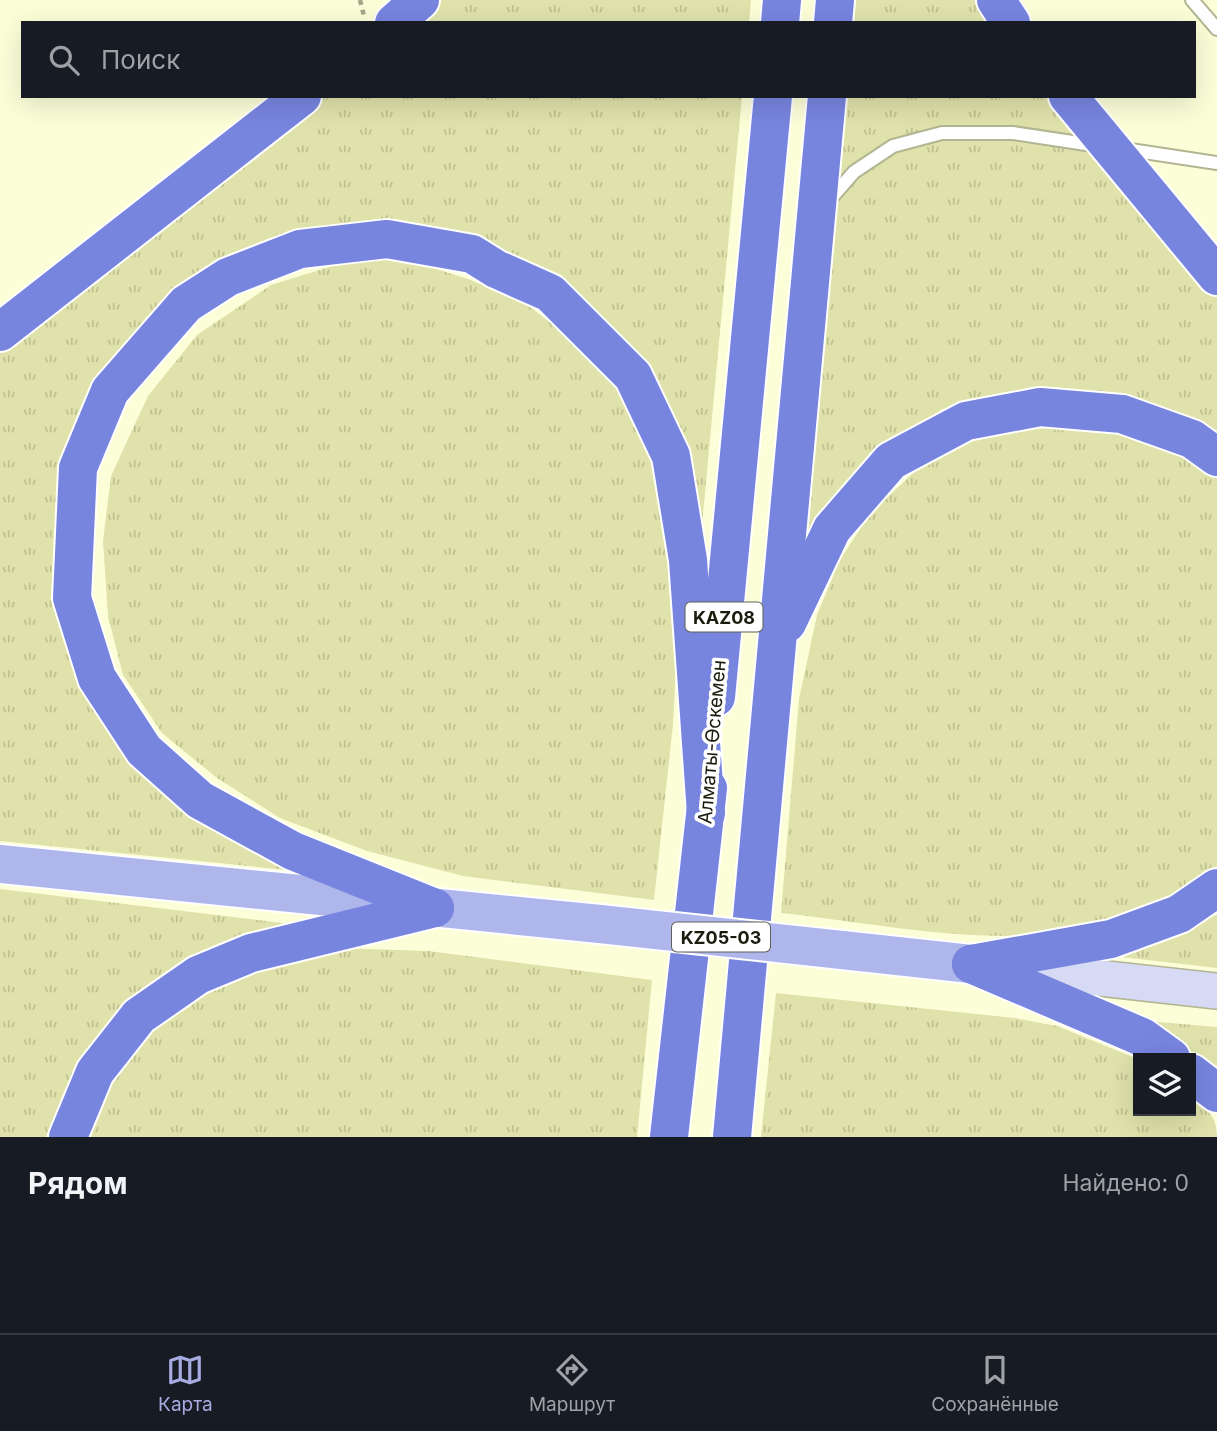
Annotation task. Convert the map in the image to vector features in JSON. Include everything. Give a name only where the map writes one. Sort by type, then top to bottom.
[{"type":"highway","points":[[396,21],[420,0]]},
{"type":"highway","points":[[780,21],[782,0]]},
{"type":"highway","points":[[833,21],[835,0]]},
{"type":"highway","points":[[996,0],[1010,21]]},
{"type":"highway","points":[[0,332],[299,98]]},
{"type":"highway","name":"Алматы-Өскемен","points":[[669,1137],[706,813],[773,98]]},
{"type":"highway","name":"KAZ08","points":[[732,1137],[827,98]]},
{"type":"highway","points":[[1070,98],[1217,276]]},
{"type":"highway","points":[[435,908],[293,852],[200,800],[144,750],[97,678],[72,598],[78,468],[110,391],[186,304],[228,277],[300,249],[387,239],[472,254],[496,269],[550,293],[632,376],[671,456],[680,508],[688,560],[706,813]]},
{"type":"highway","points":[[776,647],[832,529],[891,461],[966,421],[1040,407],[1122,414],[1192,439],[1217,457]]},
{"type":"highway","points":[[971,964],[1111,939],[1179,914],[1217,888]]},
{"type":"highway","points":[[68,1137],[95,1072],[139,1016],[198,975],[251,953],[435,908]]},
{"type":"highway","points":[[971,964],[1142,1037],[1164,1053]]},
{"type":"highway","points":[[1196,1077],[1217,1093]]},
{"type":"main road","points":[[0,864],[435,908]]},
{"type":"main road","name":"KZ05-03","points":[[435,908],[971,964]]},
{"type":"main road","points":[[971,964],[1217,990]]},
{"type":"lane","points":[[1192,0],[1217,29]]},
{"type":"lane","points":[[818,214],[854,172],[892,146],[942,133],[1013,133],[1217,163]]},
{"type":"path","points":[[360,0],[365,21]]},
{"type":"green space","points":[[422,0],[751,0],[749,21],[396,21]]},
{"type":"green space","points":[[856,0],[979,0],[991,21],[854,21]]},
{"type":"green space","points":[[302,98],[742,98],[702,525],[677,425],[558,279],[350,229],[241,250],[177,288],[124,350],[56,581],[205,818],[287,870],[0,841],[0,345]]},
{"type":"green space","points":[[847,98],[1053,98],[1217,294],[1217,440],[1010,396],[942,409],[868,464],[800,560]]},
{"type":"green space","points":[[352,260],[408,260],[471,280],[529,306],[584,349],[637,410],[656,468],[676,555],[677,646],[673,724],[654,900],[463,876],[367,851],[280,818],[217,778],[162,733],[123,675],[108,616],[103,541],[111,476],[148,396],[197,335],[271,285]]},
{"type":"green space","points":[[1041,422],[1156,436],[1217,475],[1217,872],[1152,910],[1107,925],[1061,933],[968,935],[781,913],[799,699],[817,615],[840,560],[869,515],[913,473],[981,437]]},
{"type":"green space","points":[[0,889],[299,925],[190,960],[111,1018],[77,1067],[46,1137],[0,1137]]},
{"type":"green space","points":[[1217,914],[1217,968],[1112,956],[1161,942]]},
{"type":"green space","points":[[337,948],[428,951],[652,980],[637,1137],[85,1137],[112,1075],[173,1004],[234,969]]},
{"type":"green space","points":[[776,993],[1015,1018],[1057,1026],[1133,1057],[1133,1116],[1196,1116],[1196,1100],[1213,1118],[1217,1137],[761,1137]]},
{"type":"green space","points":[[1147,1021],[1217,1027],[1217,1071],[1196,1056],[1196,1053],[1192,1053]]}]
